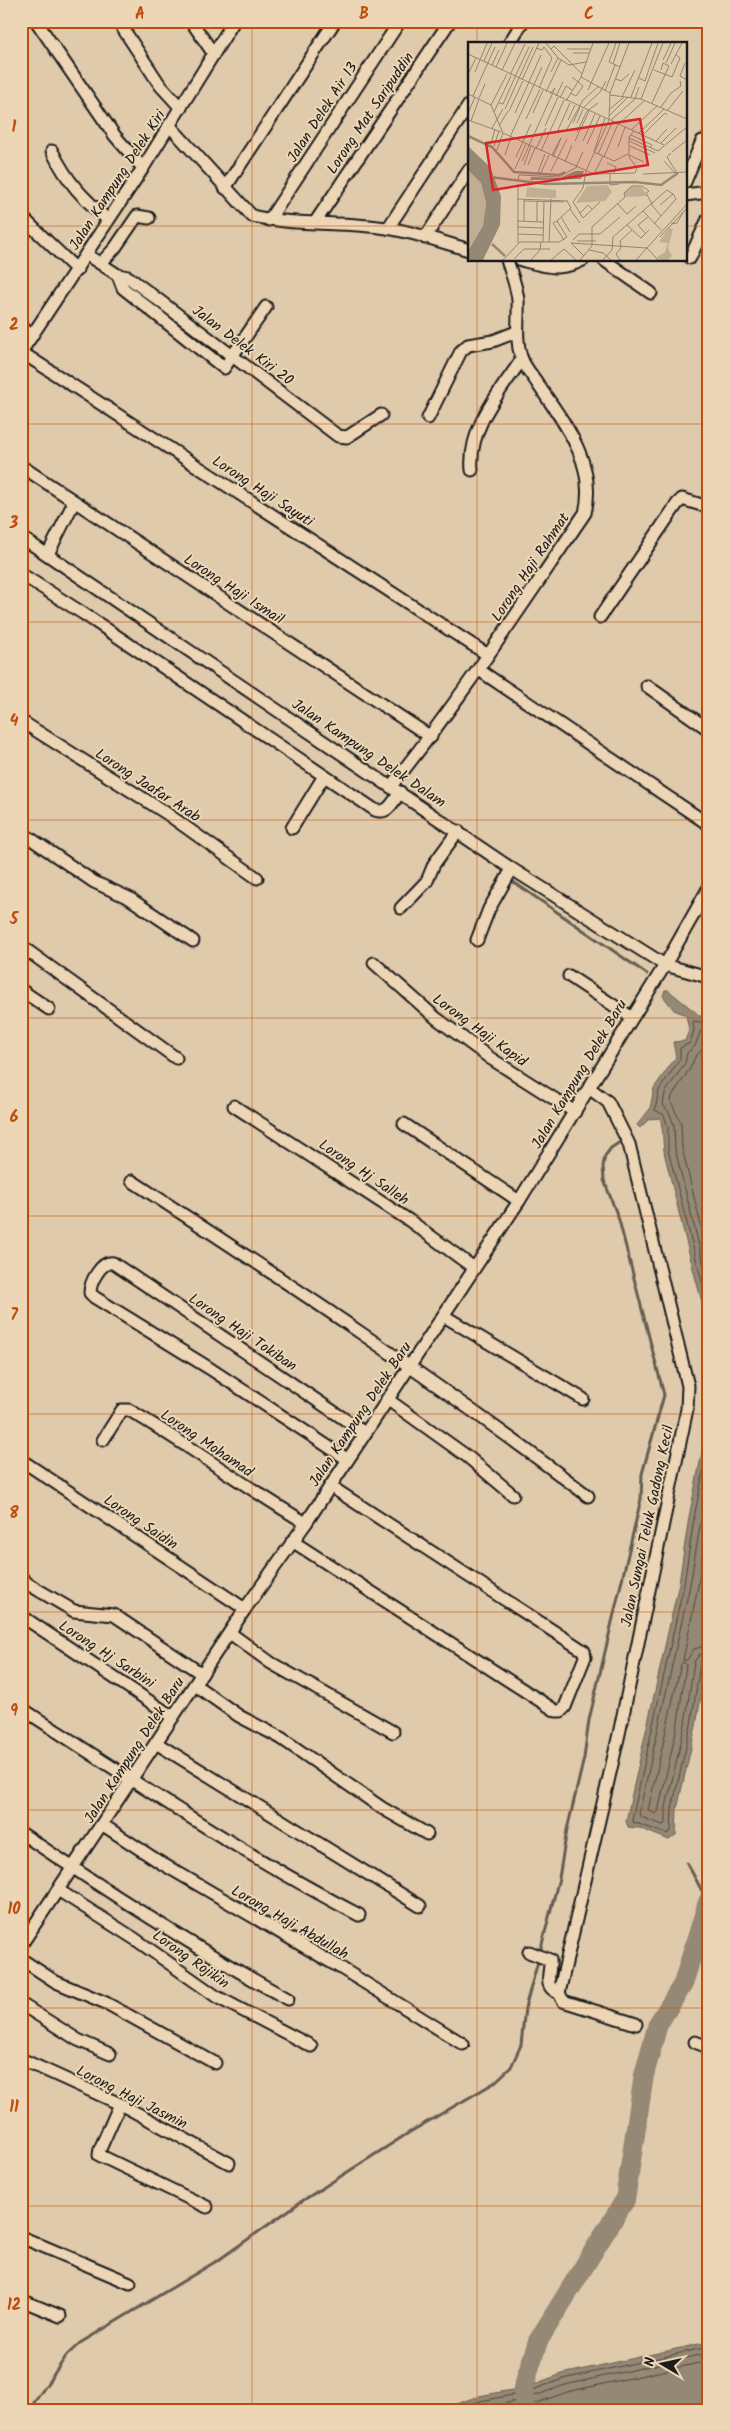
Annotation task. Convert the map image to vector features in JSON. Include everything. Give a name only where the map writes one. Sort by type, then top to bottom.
[{"type":"street","points":[[36,21],[115,136],[143,168]]},
{"type":"street","points":[[118,21],[160,85],[181,108]]},
{"type":"street","points":[[191,21],[213,52]]},
{"type":"street","name":"Jalan Kampung Delek Kiri","points":[[21,352],[143,168],[181,108],[213,52],[234,21]]},
{"type":"street","points":[[225,188],[335,21]]},
{"type":"street","name":"Jalan Delek Air 13","points":[[269,220],[400,21]]},
{"type":"street","name":"Lorong Mat Saripuddin","points":[[316,221],[450,21]]},
{"type":"street","points":[[510,42],[523,21]]},
{"type":"street","points":[[388,228],[468,107]]},
{"type":"street","points":[[169,125],[252,216],[269,220],[316,221],[388,228],[468,250]]},
{"type":"street","points":[[686,180],[702,141]]},
{"type":"street","points":[[52,151],[65,177],[108,220]]},
{"type":"street","points":[[425,238],[468,172]]},
{"type":"street","points":[[686,195],[708,192]]},
{"type":"street","points":[[21,216],[77,270]]},
{"type":"street","points":[[101,263],[115,248],[137,216],[149,218]]},
{"type":"street","points":[[690,258],[708,219]]},
{"type":"street","name":"Jalan Delek Kiri 20","points":[[87,255],[118,276],[128,278],[338,436],[347,437],[382,415]]},
{"type":"street","name":"Lorong Haji Rahmat","points":[[395,795],[431,737],[479,670],[585,513],[588,503],[589,488],[583,460],[574,438],[522,359],[516,332],[518,300],[506,261]]},
{"type":"street","points":[[525,261],[552,268],[568,267],[581,261]]},
{"type":"street","points":[[605,261],[651,294]]},
{"type":"street","name":"Jalan Delek Kiri 20","points":[[118,276],[123,288],[224,368],[232,356]]},
{"type":"street","points":[[232,356],[266,307]]},
{"type":"street","points":[[21,325],[31,337]]},
{"type":"street","points":[[428,418],[461,351],[468,345],[493,341],[516,332]]},
{"type":"street","name":"Lorong Haji Sayuti","points":[[21,352],[488,655]]},
{"type":"street","points":[[472,470],[473,445],[478,426],[522,359]]},
{"type":"street","name":"Lorong Haji Ismail","points":[[21,466],[431,737]]},
{"type":"street","points":[[600,617],[677,504],[682,499],[708,507]]},
{"type":"street","points":[[48,554],[74,502]]},
{"type":"street","name":"Jalan Kampung Delek Dalam","points":[[21,537],[395,795],[458,832],[509,874],[665,965],[708,977]]},
{"type":"street","points":[[21,574],[381,812],[386,811],[395,795]]},
{"type":"street","points":[[479,670],[708,824]]},
{"type":"street","points":[[647,686],[708,729]]},
{"type":"street","name":"Lorong Jaafar Arab","points":[[21,721],[166,813],[256,878]]},
{"type":"street","points":[[292,828],[324,776]]},
{"type":"street","points":[[21,832],[94,882],[129,898],[193,940]]},
{"type":"street","points":[[401,908],[428,881],[434,864],[458,832]]},
{"type":"street","points":[[477,940],[499,891],[509,874]]},
{"type":"street","name":"Jalan Kampung Delek Baru","points":[[21,1945],[245,1609],[292,1540],[306,1523],[408,1367],[444,1316],[575,1112],[631,1017],[665,965],[708,889]]},
{"type":"street","points":[[21,946],[176,1058]]},
{"type":"street","name":"Lorong Haji Kapid","points":[[374,964],[436,1018],[490,1058],[575,1112]]},
{"type":"street","points":[[569,976],[631,1017]]},
{"type":"street","points":[[21,990],[49,1009]]},
{"type":"street","name":"Jalan Sungai Teluk Gadong Kecil","points":[[560,1988],[619,1734],[687,1409],[688,1386],[629,1144],[608,1102],[589,1088]]},
{"type":"street","name":"Lorong Hj Salleh","points":[[234,1106],[410,1221],[474,1268]]},
{"type":"street","points":[[404,1124],[518,1201]]},
{"type":"street","points":[[132,1181],[323,1307],[453,1396],[588,1496]]},
{"type":"street","name":"Lorong Haji Tokiban","points":[[347,1459],[209,1368],[90,1293],[90,1287],[103,1265],[108,1262],[113,1263],[365,1433]]},
{"type":"street","points":[[444,1316],[583,1399]]},
{"type":"street","points":[[387,1399],[468,1457],[513,1495]]},
{"type":"street","name":"Lorong Mohamad","points":[[103,1440],[122,1410],[129,1410],[186,1444],[253,1492],[306,1523]]},
{"type":"street","name":"Lorong Saidin","points":[[21,1460],[245,1609]]},
{"type":"street","points":[[292,1540],[556,1711],[561,1711],[565,1707],[585,1657],[584,1651],[330,1486]]},
{"type":"street","points":[[21,1577],[28,1584],[74,1611],[114,1615],[202,1674]]},
{"type":"street","name":"Lorong Hj Sarbini","points":[[23,1617],[174,1717]]},
{"type":"street","points":[[230,1633],[271,1663],[393,1732]]},
{"type":"street","points":[[195,1684],[239,1716],[281,1738],[382,1808],[427,1834]]},
{"type":"street","points":[[21,1708],[185,1814],[303,1885],[359,1915]]},
{"type":"street","points":[[156,1743],[420,1906]]},
{"type":"street","name":"Lorong Haji Abdullah","points":[[102,1825],[161,1863],[292,1942],[341,1968],[463,2044]]},
{"type":"street","points":[[21,1833],[236,1971],[288,1999]]},
{"type":"street","name":"Lorong Rojikin","points":[[58,1890],[135,1939],[217,1997],[311,2046]]},
{"type":"street","points":[[529,1952],[550,1960],[548,1984],[550,1988],[560,1988],[563,2001],[636,2024]]},
{"type":"street","points":[[21,1959],[56,1982],[106,2004],[215,2063]]},
{"type":"street","points":[[21,2004],[78,2040],[110,2054]]},
{"type":"street","points":[[695,2042],[708,2047]]},
{"type":"street","name":"Lorong Haji Jasmin","points":[[21,2059],[120,2104],[229,2163]]},
{"type":"street","points":[[120,2104],[100,2148],[99,2155],[108,2162],[208,2207]]},
{"type":"street","points":[[21,2237],[130,2282]]},
{"type":"street","points":[[21,2300],[60,2316]]},
{"type":"water","points":[[665,990],[668,990],[700,1016],[708,1018],[708,1324],[665,1156],[660,1118],[649,1119],[640,1128],[637,1125],[650,1109],[654,1088],[676,1057],[673,1042],[685,1041],[689,1030],[686,1015],[674,1010],[663,996]]},
{"type":"water","points":[[708,1422],[708,1652],[696,1726],[677,1809],[676,1835],[669,1840],[639,1828],[628,1827],[626,1821],[679,1583],[689,1517]]},
{"type":"water","points":[[708,2342],[708,2410],[439,2410],[479,2396],[523,2388],[562,2374]]},
{"type":"waterway","points":[[512,881],[647,974]]},
{"type":"waterway","points":[[540,1952],[559,1878],[567,1830],[584,1758],[589,1720],[641,1499],[642,1474],[664,1395],[619,1220],[604,1180],[603,1166],[605,1156],[611,1148],[620,1142]]},
{"type":"waterway","points":[[687,1863],[708,1902]]},
{"type":"waterway","points":[[525,2410],[523,2388],[538,2341],[625,2200],[644,2075],[658,2024],[683,1984],[708,1902]]},
{"type":"waterway","points":[[29,2410],[67,2355],[80,2343],[220,2259],[299,2203],[410,2132],[494,2083],[511,2067],[521,2045],[525,2008],[539,1958]]}]
